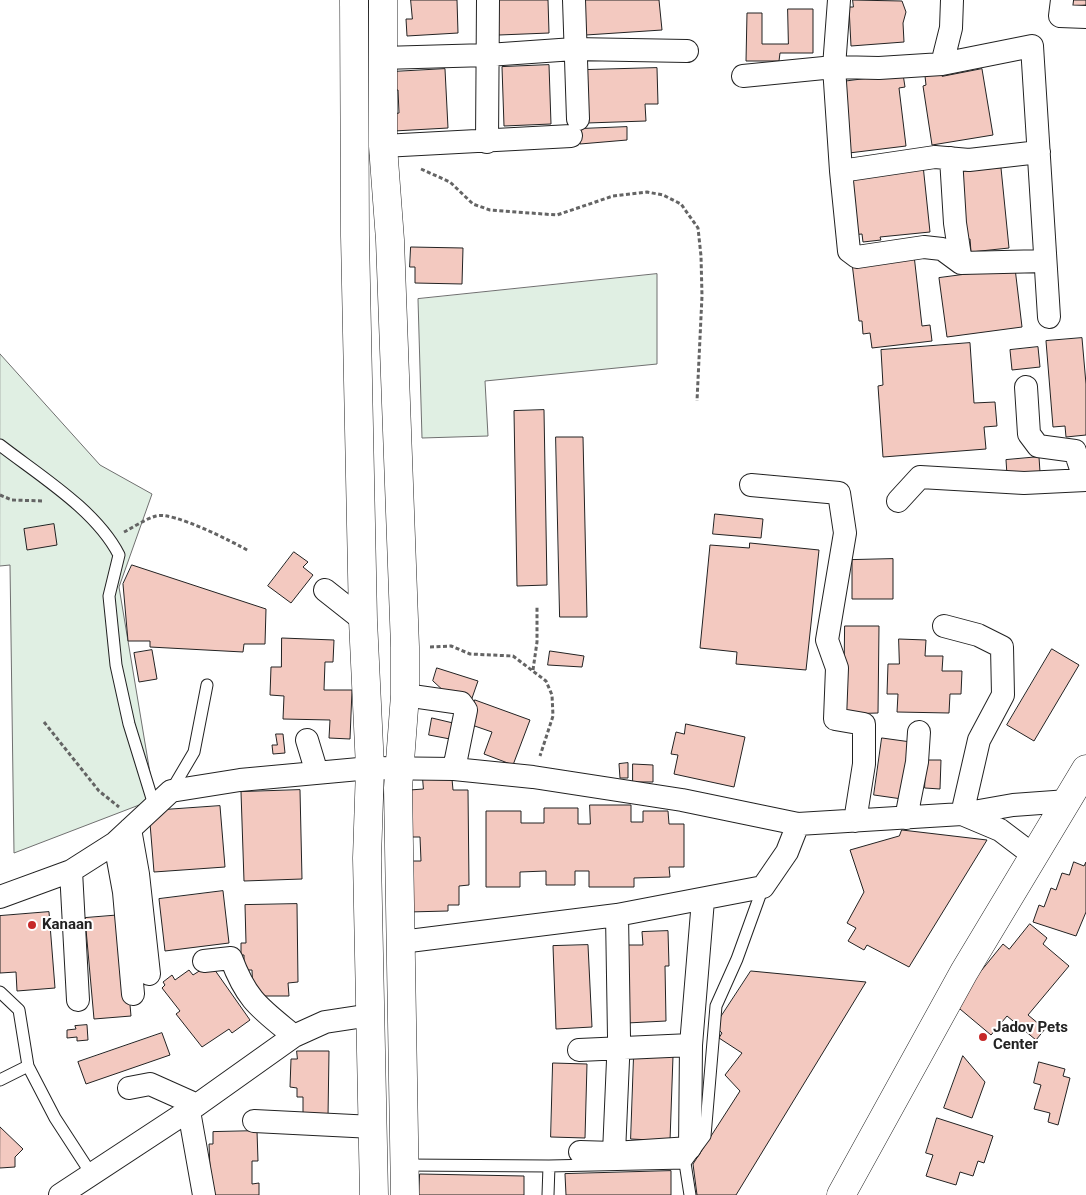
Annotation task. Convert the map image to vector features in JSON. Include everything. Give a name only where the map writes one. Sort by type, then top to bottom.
[{"type":"main road","points":[[354,0],[355,236],[363,620],[370,768],[367,858],[374,1195]]},
{"type":"main road","points":[[383,0],[384,154],[405,647],[405,695],[398,768],[404,1195]]},
{"type":"main road","points":[[841,1195],[964,972],[1033,855],[1080,783]]},
{"type":"street","points":[[487,142],[488,0]]},
{"type":"street","points":[[384,154],[487,142],[574,127],[574,0]]},
{"type":"street","points":[[839,0],[834,67],[841,171],[852,255],[857,256],[924,247],[942,249],[961,263],[1045,260]]},
{"type":"street","points":[[942,64],[951,28],[952,0]]},
{"type":"street","points":[[1062,0],[1060,16],[1086,17]]},
{"type":"street","points":[[744,76],[834,67],[879,68],[942,64],[1032,46],[1048,317]]},
{"type":"street","points":[[382,58],[488,55],[574,49],[687,51]]},
{"type":"street","points":[[841,171],[936,157],[969,160],[1038,152]]},
{"type":"street","points":[[951,158],[955,223],[961,263]]},
{"type":"street","points":[[1026,387],[1029,434],[1038,446],[1074,451],[1082,472],[1086,474]]},
{"type":"street","points":[[898,501],[920,478],[1024,483],[1086,480]]},
{"type":"street","points":[[751,485],[839,493],[845,533],[827,640],[837,668],[835,719],[864,724],[864,764],[855,821]]},
{"type":"street","points":[[325,590],[363,620]]},
{"type":"street","points":[[944,626],[978,635],[1002,647],[1003,695],[979,740],[962,814]]},
{"type":"street","points":[[405,695],[453,701],[461,703],[466,710],[454,769]]},
{"type":"street","points":[[906,818],[917,762],[918,732]]},
{"type":"street","points":[[307,740],[316,773]]},
{"type":"street","points":[[0,897],[71,871],[128,831],[171,791],[240,780],[370,768],[454,769],[533,777],[682,800],[798,824],[962,814],[1013,805],[1080,783]]},
{"type":"street","points":[[962,814],[1000,830],[1033,855]]},
{"type":"street","points":[[401,942],[617,915],[763,887],[788,852],[798,824]]},
{"type":"street","points":[[128,831],[138,874],[149,974]]},
{"type":"street","points":[[128,831],[124,892],[133,994]]},
{"type":"street","points":[[71,871],[78,1000]]},
{"type":"street","points":[[580,1152],[614,1153],[690,1148],[691,1044],[703,900]]},
{"type":"street","points":[[614,1153],[618,1046],[617,915]]},
{"type":"street","points":[[204,961],[231,958],[239,980],[255,1004],[294,1036]]},
{"type":"street","points":[[60,1195],[193,1108],[294,1036],[325,1022],[371,1015]]},
{"type":"street","points":[[579,1050],[618,1046],[691,1044]]},
{"type":"street","points":[[129,1088],[150,1084],[193,1108]]},
{"type":"street","points":[[193,1108],[204,1195]]},
{"type":"street","points":[[254,1121],[373,1127]]},
{"type":"lane","points":[[0,445],[72,502],[110,538],[119,555],[109,596],[116,665],[129,724],[154,805]]},
{"type":"lane","points":[[171,791],[194,752],[207,685]]},
{"type":"lane","points":[[690,1195],[685,1163],[706,1136],[716,1006],[738,959],[763,887]]},
{"type":"lane","points":[[0,992],[19,1010],[28,1066],[55,1118],[92,1174]]},
{"type":"lane","points":[[0,1080],[28,1066]]},
{"type":"lane","points":[[405,1165],[549,1166],[685,1163]]},
{"type":"lane","points":[[548,1195],[549,1166]]},
{"type":"path","points":[[384,154],[450,182],[473,204],[490,210],[557,215],[613,196],[647,192],[663,195],[682,204],[698,228],[701,256],[702,296],[697,401]]},
{"type":"path","points":[[0,495],[12,500],[72,502]]},
{"type":"path","points":[[110,538],[157,516],[184,521],[229,539],[249,551]]},
{"type":"path","points":[[533,671],[537,642],[537,607]]},
{"type":"path","points":[[405,647],[451,646],[470,654],[513,656],[546,680],[552,695],[553,716],[533,777]]},
{"type":"path","points":[[44,722],[128,831]]},
{"type":"green space","points":[[657,274],[657,364],[485,381],[488,436],[422,438],[418,299]]},
{"type":"green space","points":[[0,354],[100,465],[152,494],[119,587],[152,785],[147,802],[14,853],[10,565],[0,566]]},
{"type":"building","points":[[411,0],[457,0],[458,33],[407,36],[406,19],[412,19]]},
{"type":"building","points":[[498,0],[548,0],[549,33],[499,35]]},
{"type":"building","points":[[583,0],[659,0],[662,30],[586,35]]},
{"type":"building","points":[[853,0],[902,1],[906,12],[903,23],[904,42],[851,46],[849,7],[853,7]]},
{"type":"building","points":[[1065,0],[1086,0],[1086,5],[1066,7]]},
{"type":"building","points":[[788,9],[813,9],[813,53],[780,53],[779,61],[746,61],[747,13],[762,13],[762,44],[788,44]]},
{"type":"building","points":[[549,65],[551,124],[504,126],[502,67]]},
{"type":"building","points":[[657,68],[658,104],[645,104],[646,121],[587,123],[585,70]]},
{"type":"building","points":[[445,69],[448,128],[394,131],[393,114],[399,113],[398,90],[392,90],[391,72]]},
{"type":"building","points":[[982,69],[993,135],[932,145],[923,86],[926,85],[925,76],[941,73],[942,76]]},
{"type":"building","points":[[903,74],[905,87],[899,88],[906,146],[849,153],[841,82]]},
{"type":"building","points":[[627,127],[627,140],[580,144],[579,129]]},
{"type":"building","points":[[923,165],[930,232],[880,237],[881,240],[863,242],[862,234],[850,235],[844,180]]},
{"type":"building","points":[[1001,168],[1009,248],[971,252],[970,239],[965,239],[958,172]]},
{"type":"building","points":[[411,247],[463,248],[462,284],[415,283],[415,267],[410,267]]},
{"type":"building","points":[[914,255],[922,326],[930,325],[932,341],[872,348],[870,333],[863,334],[862,321],[859,321],[852,263]]},
{"type":"building","points":[[1015,268],[1022,327],[947,337],[939,278]]},
{"type":"building","points":[[1082,338],[1086,384],[1086,435],[1066,437],[1065,426],[1053,427],[1046,341]]},
{"type":"building","points":[[970,343],[974,403],[995,402],[997,426],[984,427],[986,449],[883,457],[878,386],[883,385],[881,350]]},
{"type":"building","points":[[1038,347],[1040,367],[1012,370],[1010,350]]},
{"type":"building","points":[[544,410],[547,585],[517,586],[514,411]]},
{"type":"building","points":[[556,437],[583,437],[587,617],[560,617]]},
{"type":"building","points":[[1039,457],[1040,472],[1007,475],[1006,460]]},
{"type":"building","points":[[715,514],[763,519],[761,538],[713,534]]},
{"type":"building","points":[[54,524],[57,545],[27,550],[24,529]]},
{"type":"building","points":[[750,543],[819,550],[806,670],[736,664],[737,652],[700,648],[710,545],[749,548]]},
{"type":"building","points":[[294,552],[308,562],[303,567],[313,575],[291,603],[268,586]]},
{"type":"building","points":[[893,559],[893,599],[852,599],[852,560]]},
{"type":"building","points":[[132,565],[266,609],[265,644],[244,644],[243,652],[150,647],[150,641],[128,641],[123,584]]},
{"type":"building","points":[[845,626],[879,626],[878,713],[844,714]]},
{"type":"building","points":[[282,638],[334,640],[333,662],[325,662],[324,690],[352,690],[350,739],[329,738],[330,720],[283,719],[284,696],[270,695],[271,667],[281,667]]},
{"type":"building","points":[[899,639],[926,640],[925,656],[943,656],[942,671],[962,671],[961,694],[950,694],[949,713],[897,712],[898,694],[887,694],[888,664],[899,664]]},
{"type":"building","points":[[1052,649],[1079,665],[1034,741],[1007,725]]},
{"type":"building","points":[[152,650],[157,679],[139,682],[134,653]]},
{"type":"building","points":[[550,651],[584,656],[582,667],[548,665]]},
{"type":"building","points":[[437,668],[478,681],[471,701],[447,694],[433,681]]},
{"type":"building","points":[[475,700],[530,720],[513,765],[484,754],[492,732],[466,723]]},
{"type":"building","points":[[432,718],[453,723],[450,739],[429,735]]},
{"type":"building","points":[[686,724],[745,737],[734,787],[674,774],[678,755],[671,754],[676,732],[684,734]]},
{"type":"building","points":[[276,734],[283,734],[285,753],[273,754],[272,745],[277,745]]},
{"type":"building","points":[[882,738],[911,742],[902,799],[874,795]]},
{"type":"building","points":[[926,760],[941,760],[940,789],[925,788]]},
{"type":"building","points":[[628,763],[628,778],[620,778],[619,764]]},
{"type":"building","points":[[633,764],[653,765],[653,782],[633,782]]},
{"type":"building","points":[[423,779],[452,779],[453,790],[468,790],[469,885],[459,886],[459,905],[448,905],[448,911],[408,912],[408,861],[421,861],[420,837],[410,837],[410,790],[423,789]]},
{"type":"building","points":[[300,790],[302,879],[244,881],[241,792]]},
{"type":"building","points":[[590,805],[631,805],[631,822],[643,822],[643,811],[668,811],[669,824],[684,824],[684,867],[669,867],[670,877],[634,878],[634,887],[589,887],[589,871],[575,871],[575,885],[546,885],[546,871],[520,872],[520,887],[486,887],[486,811],[521,811],[521,823],[544,823],[544,808],[578,808],[578,824],[590,824]]},
{"type":"building","points":[[220,806],[225,867],[154,872],[149,811]]},
{"type":"building","points":[[902,830],[987,840],[909,967],[867,945],[864,950],[848,941],[856,928],[847,923],[864,892],[850,850],[899,836]]},
{"type":"building","points":[[1074,862],[1084,866],[1086,862],[1086,912],[1076,936],[1033,922],[1039,905],[1044,907],[1051,888],[1056,890],[1062,873],[1069,875]]},
{"type":"building","points":[[223,891],[229,943],[165,951],[159,899]]},
{"type":"building","points":[[297,904],[298,982],[288,983],[289,996],[253,996],[252,970],[244,970],[244,955],[241,955],[241,943],[246,943],[245,905]]},
{"type":"building","points":[[49,912],[55,988],[17,991],[16,972],[0,973],[0,916]]},
{"type":"building","points":[[122,915],[131,1016],[94,1019],[85,918]]},
{"type":"building","points":[[1030,924],[1047,938],[1043,944],[1069,966],[1028,1015],[1045,1029],[1036,1040],[1007,1016],[991,1035],[954,1004],[1003,944],[1009,949]]},
{"type":"building","points":[[668,931],[669,966],[665,966],[666,1021],[627,1023],[625,945],[643,945],[642,932]]},
{"type":"building","points":[[588,945],[592,1027],[556,1029],[553,946]]},
{"type":"building","points":[[212,966],[250,1020],[232,1033],[229,1029],[202,1047],[176,1014],[180,1011],[162,988],[165,985],[163,982],[172,975],[175,980],[189,970],[193,975],[204,968]]},
{"type":"building","points":[[751,971],[866,982],[736,1195],[697,1195],[693,1164],[740,1091],[725,1075],[742,1053],[719,1038],[722,1033],[715,1026]]},
{"type":"building","points":[[87,1025],[88,1040],[77,1041],[77,1037],[67,1038],[67,1030],[76,1029],[75,1026]]},
{"type":"building","points":[[162,1033],[170,1055],[86,1084],[78,1062]]},
{"type":"building","points":[[297,1051],[329,1051],[328,1117],[303,1117],[303,1097],[297,1097],[297,1088],[290,1087],[291,1059],[297,1059]]},
{"type":"building","points":[[634,1055],[673,1056],[670,1141],[631,1139]]},
{"type":"building","points":[[963,1056],[985,1082],[972,1118],[944,1108]]},
{"type":"building","points":[[1039,1062],[1065,1069],[1063,1076],[1070,1078],[1058,1125],[1048,1122],[1050,1113],[1034,1109],[1041,1085],[1034,1083]]},
{"type":"building","points":[[553,1063],[587,1064],[585,1138],[551,1137]]},
{"type":"building","points":[[937,1118],[993,1136],[984,1163],[978,1161],[973,1176],[960,1172],[956,1185],[926,1176],[933,1155],[926,1153]]},
{"type":"building","points":[[0,1127],[23,1149],[15,1157],[15,1167],[0,1168]]},
{"type":"building","points":[[257,1131],[258,1161],[252,1161],[252,1184],[259,1183],[259,1195],[211,1195],[209,1144],[213,1144],[213,1132]]},
{"type":"building","points":[[671,1171],[671,1195],[566,1195],[565,1174]]},
{"type":"building","points":[[420,1174],[524,1176],[524,1195],[419,1195]]},
{"type":"place","name":"Kanaan","points":[[32,925]]},
{"type":"place","name":"Jadov Pets Center","points":[[983,1037]]}]
